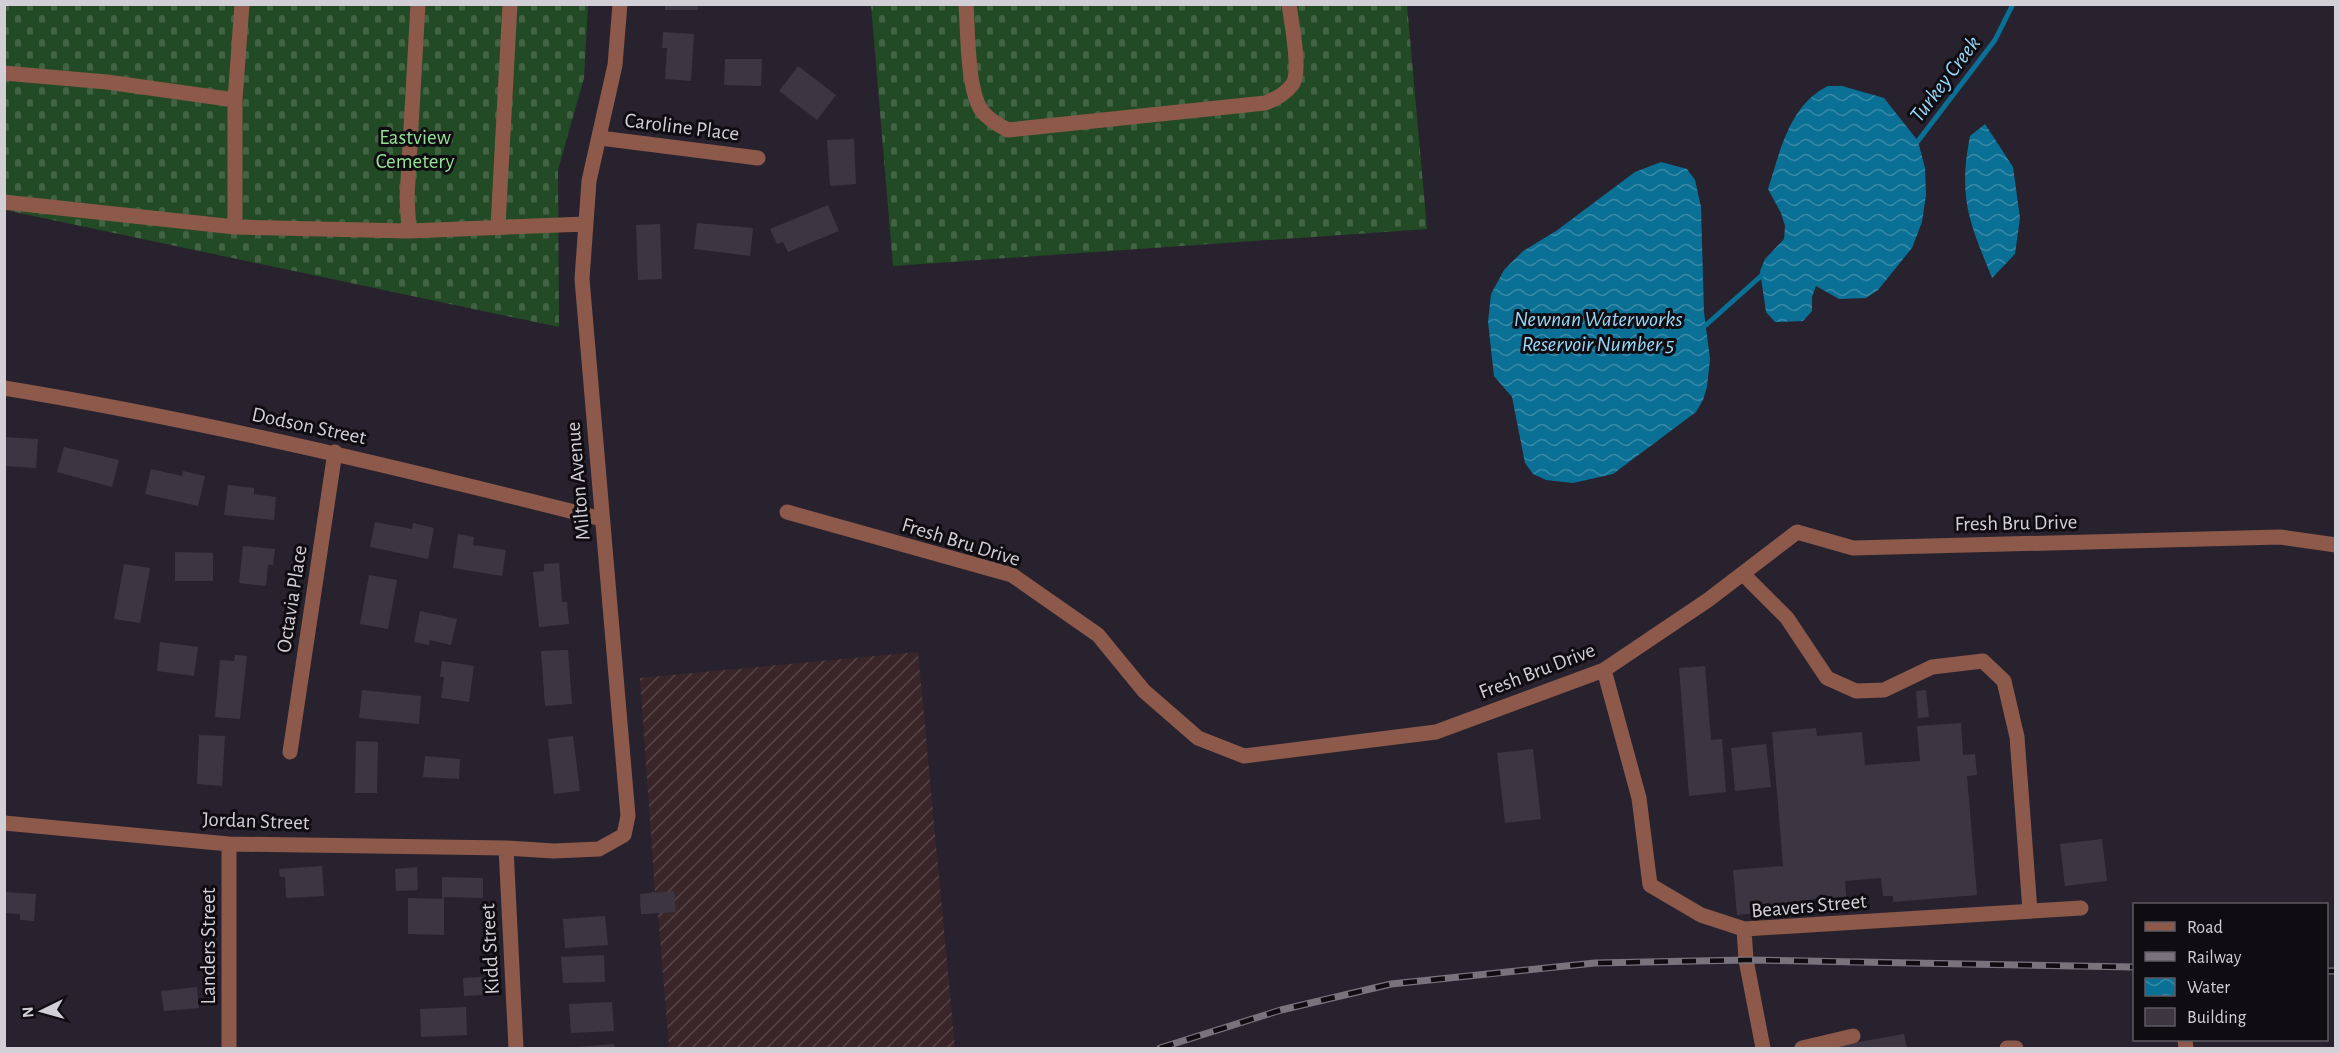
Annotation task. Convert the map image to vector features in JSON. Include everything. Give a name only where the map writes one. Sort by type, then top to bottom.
[{"type":"street","points":[[235,227],[236,100],[242,4]]},
{"type":"street","points":[[409,231],[407,198],[418,4]]},
{"type":"street","points":[[498,226],[510,4]]},
{"type":"street","name":"Milton Avenue","points":[[506,848],[554,851],[599,849],[624,835],[628,816],[582,279],[589,181],[615,65],[620,4]]},
{"type":"street","points":[[966,4],[974,87],[981,110],[996,125],[1008,130],[1265,103],[1280,97],[1294,83],[1296,67],[1289,4]]},
{"type":"street","points":[[4,74],[107,82],[236,100]]},
{"type":"street","name":"Caroline Place","points":[[600,138],[758,158]]},
{"type":"street","points":[[4,202],[235,227],[409,231],[498,226],[585,225]]},
{"type":"street","name":"Dodson Street","points":[[4,388],[115,406],[335,452],[602,519]]},
{"type":"street","name":"Octavia Place","points":[[290,752],[335,452]]},
{"type":"street","name":"Fresh Bru Drive","points":[[787,512],[1012,575],[1098,635],[1144,691],[1198,738],[1244,756],[1436,732],[1604,670],[1743,574],[1797,532],[1853,548],[2280,537],[2336,545]]},
{"type":"street","points":[[1743,574],[1787,618],[1827,678],[1856,691],[1884,690],[1932,667],[1983,661],[2004,681],[2017,737],[2030,911]]},
{"type":"street","points":[[1604,670],[1639,798],[1650,885],[1701,915],[1744,929]]},
{"type":"street","name":"Jordan Street","points":[[4,823],[229,844],[506,848]]},
{"type":"street","name":"Landers Street","points":[[229,844],[230,1048]]},
{"type":"street","name":"Kidd Street","points":[[506,848],[516,1048]]},
{"type":"street","name":"Beavers Street","points":[[1763,1048],[1746,960],[1744,929],[2080,908]]},
{"type":"street","points":[[1802,1048],[1852,1036]]},
{"type":"street","points":[[2007,1048],[2016,1048]]},
{"type":"shaded area","points":[[918,652],[955,1048],[669,1048],[658,913],[641,914],[640,894],[655,892],[640,678]]},
{"type":"green space","name":"Eastview Cemetery","points":[[5,5],[588,5],[584,78],[558,170],[559,327],[5,210]]},
{"type":"green space","points":[[871,5],[1407,5],[1427,229],[893,266]]},
{"type":"water","points":[[1828,86],[1842,86],[1884,98],[1918,141],[1925,168],[1926,195],[1922,222],[1912,248],[1878,290],[1866,298],[1839,299],[1816,286],[1812,297],[1812,311],[1803,321],[1775,322],[1766,312],[1760,271],[1765,259],[1784,239],[1785,226],[1768,189],[1782,145],[1795,117],[1815,94]]},
{"type":"water","points":[[1985,124],[2013,167],[2020,218],[2015,254],[1992,278],[1968,209],[1965,176],[1970,136]]},
{"type":"water","name":"Newnan Waterworks Reservoir Number 5","points":[[1661,162],[1687,169],[1695,180],[1701,207],[1704,312],[1710,359],[1703,400],[1696,412],[1613,474],[1573,483],[1546,480],[1533,474],[1525,463],[1512,397],[1494,376],[1488,322],[1491,294],[1504,270],[1523,251],[1556,231],[1635,172]]},
{"type":"building","points":[[665,4],[698,4],[698,10],[665,10]]},
{"type":"building","points":[[663,32],[694,34],[691,81],[665,79],[667,48],[662,48]]},
{"type":"building","points":[[725,59],[762,59],[761,86],[724,85]]},
{"type":"building","points":[[798,66],[836,95],[817,120],[779,91]]},
{"type":"building","points":[[854,139],[856,184],[830,186],[827,140]]},
{"type":"building","points":[[828,205],[839,231],[788,252],[783,242],[777,244],[770,229]]},
{"type":"building","points":[[697,223],[753,228],[750,256],[694,249]]},
{"type":"building","points":[[660,224],[662,279],[638,280],[636,225]]},
{"type":"building","points":[[4,437],[38,439],[36,468],[4,466]]},
{"type":"building","points":[[64,447],[119,460],[112,487],[57,472]]},
{"type":"building","points":[[151,469],[182,476],[183,471],[205,476],[198,506],[145,494]]},
{"type":"building","points":[[228,485],[254,488],[254,494],[276,497],[274,520],[224,515]]},
{"type":"building","points":[[375,522],[412,529],[413,523],[434,528],[428,559],[370,547]]},
{"type":"building","points":[[458,534],[474,537],[473,545],[506,550],[502,576],[453,568]]},
{"type":"building","points":[[243,546],[275,549],[273,565],[268,565],[266,586],[239,583]]},
{"type":"building","points":[[175,552],[213,553],[213,581],[175,581]]},
{"type":"building","points":[[559,563],[562,602],[567,602],[569,624],[539,627],[533,572],[544,571],[544,564]]},
{"type":"building","points":[[124,564],[150,568],[140,623],[114,619]]},
{"type":"building","points":[[369,575],[397,580],[388,629],[360,624]]},
{"type":"building","points":[[420,611],[457,619],[451,645],[430,640],[429,645],[414,642]]},
{"type":"building","points":[[160,642],[198,647],[194,676],[157,671]]},
{"type":"building","points":[[568,650],[572,704],[545,706],[541,651]]},
{"type":"building","points":[[235,655],[247,656],[240,719],[215,717],[220,660],[234,661]]},
{"type":"building","points":[[442,661],[474,666],[469,702],[441,698],[444,677],[440,677]]},
{"type":"building","points":[[1705,666],[1711,740],[1722,739],[1726,792],[1689,796],[1679,668]]},
{"type":"building","points":[[362,690],[421,696],[419,724],[359,718]]},
{"type":"building","points":[[1926,690],[1929,717],[1918,718],[1916,691]]},
{"type":"building","points":[[1961,723],[1963,755],[1975,754],[1977,775],[1967,776],[1977,895],[1893,902],[1893,896],[1883,896],[1881,878],[1845,881],[1847,906],[1823,908],[1822,898],[1812,899],[1813,908],[1737,915],[1733,870],[1783,866],[1772,732],[1816,728],[1817,736],[1862,732],[1865,765],[1920,761],[1917,726]]},
{"type":"building","points":[[199,735],[225,736],[222,786],[197,784]]},
{"type":"building","points":[[573,736],[580,791],[554,794],[548,739]]},
{"type":"building","points":[[356,741],[378,742],[377,793],[355,793]]},
{"type":"building","points":[[1766,744],[1771,787],[1735,791],[1731,748]]},
{"type":"building","points":[[1533,749],[1541,819],[1505,823],[1497,753]]},
{"type":"building","points":[[425,756],[460,759],[459,779],[423,777]]},
{"type":"building","points":[[2102,839],[2107,881],[2065,886],[2060,844]]},
{"type":"building","points":[[322,866],[324,896],[286,898],[285,877],[280,877],[279,869]]},
{"type":"building","points":[[417,867],[418,890],[396,891],[395,869]]},
{"type":"building","points":[[442,877],[483,878],[483,898],[444,897],[444,935],[408,934],[408,898],[442,899]]},
{"type":"building","points":[[674,891],[676,912],[641,914],[640,894]]},
{"type":"building","points":[[4,892],[36,894],[34,921],[20,920],[20,914],[4,913]]},
{"type":"building","points":[[605,916],[608,945],[565,948],[563,919]]},
{"type":"building","points":[[604,955],[605,982],[563,983],[561,957]]},
{"type":"building","points":[[499,976],[500,994],[464,996],[463,978]]},
{"type":"building","points":[[197,987],[199,1008],[164,1011],[161,991]]},
{"type":"building","points":[[612,1002],[614,1031],[571,1033],[569,1004]]},
{"type":"building","points":[[466,1007],[467,1035],[421,1037],[420,1009]]},
{"type":"building","points":[[1904,1034],[1907,1048],[1830,1048],[1830,1047]]},
{"type":"building","points":[[614,1044],[615,1048],[577,1048],[577,1047]]},
{"type":"waterway","name":"Turkey Creek","points":[[1918,141],[1995,40],[2013,4]]},
{"type":"waterway","name":"Turkey Creek","points":[[1706,325],[1761,276]]},
{"type":"railway","points":[[1160,1048],[1281,1010],[1391,984],[1595,963],[1746,960],[2133,967]]},
{"type":"railway","points":[[2328,971],[2336,971]]}]
